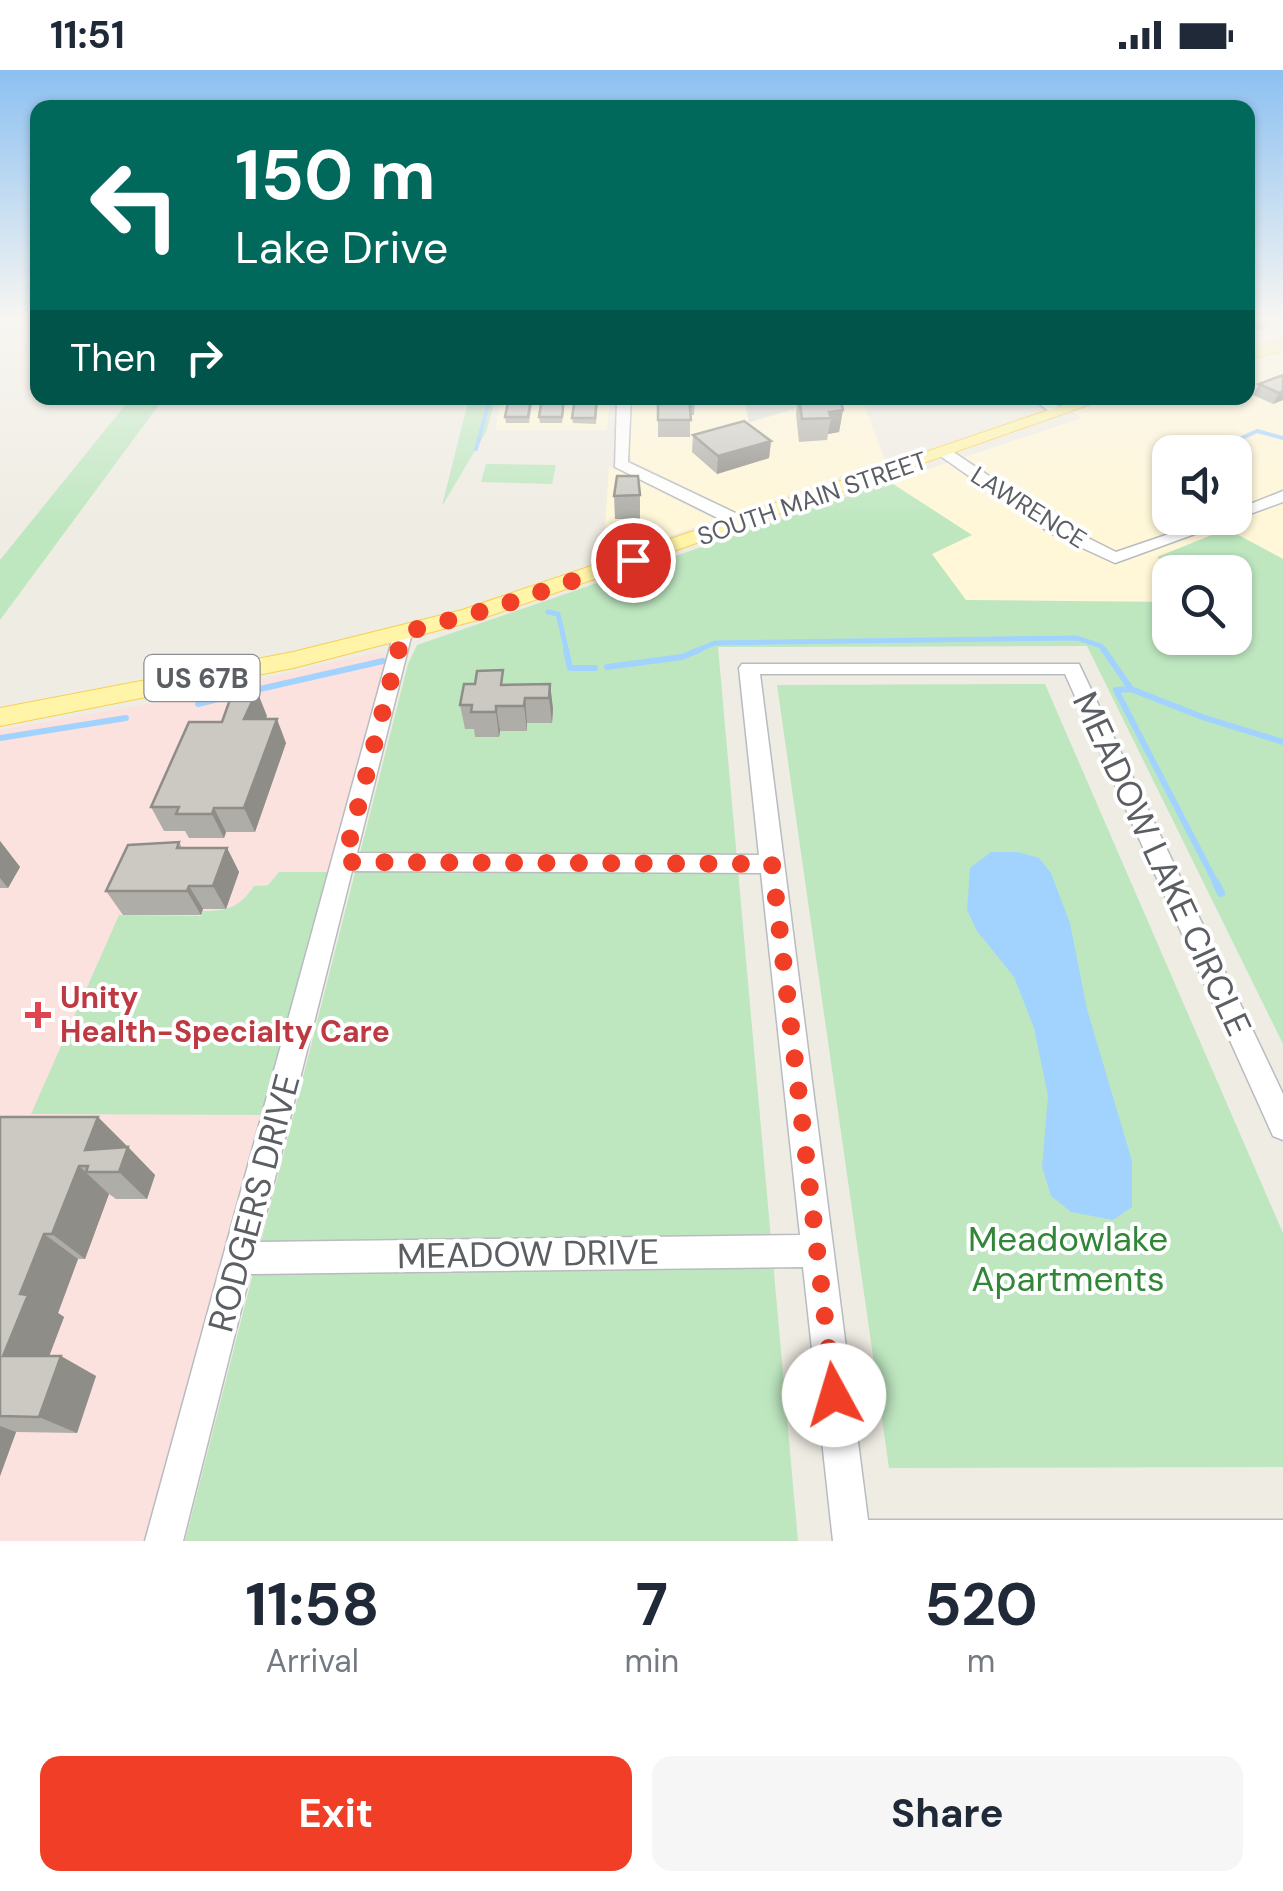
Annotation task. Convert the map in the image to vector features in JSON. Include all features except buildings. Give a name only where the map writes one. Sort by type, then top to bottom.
[{"type":"main road","name":"SOUTH MAIN STREET","points":[[0,717],[293,660],[524,598],[1076,405]]},
{"type":"street","points":[[624,405],[620,464],[742,522]]},
{"type":"street","points":[[1049,405],[1058,411]]},
{"type":"street","name":"LAWRENCE","points":[[944,452],[1056,529],[1115,558],[1181,535]]},
{"type":"street","points":[[1252,509],[1283,496]]},
{"type":"street","name":"RODGERS DRIVE","points":[[164,1541],[403,633]]},
{"type":"street","name":"MEADOW LAKE CIRCLE","points":[[1283,1126],[1072,668],[749,668],[851,1539],[1283,1539]]},
{"type":"street","points":[[344,862],[772,864]]},
{"type":"street","name":"MEADOW DRIVE","points":[[239,1258],[818,1251]]},
{"type":"shaded area","points":[[1255,386],[1283,386],[1283,559],[1238,535],[1252,535],[1252,435],[1152,435],[1152,535],[1212,535],[1163,555],[1152,555],[1152,602],[965,600],[931,554],[971,535],[890,482],[1082,418],[1061,405],[1255,405]]},
{"type":"shaded area","points":[[500,405],[609,405],[607,430],[495,430]]},
{"type":"shaded area","points":[[631,405],[745,405],[749,423],[809,405],[865,405],[885,461],[739,513],[632,461],[628,450]]},
{"type":"shaded area","points":[[746,405],[806,405],[749,422]]},
{"type":"shaded area","points":[[609,466],[716,520],[603,559]]},
{"type":"shaded area","name":"Unity Health-Specialty Care","points":[[378,652],[389,657],[332,872],[254,886],[244,901],[226,911],[203,911],[32,1113],[265,1115],[148,1541],[0,1541],[0,730],[177,699]]},
{"type":"green space","points":[[125,405],[159,405],[0,620],[0,560]]},
{"type":"green space","points":[[467,405],[494,405],[486,432],[442,506]]},
{"type":"green space","points":[[486,464],[556,465],[552,484],[481,482]]},
{"type":"green space","points":[[890,482],[972,535],[932,554],[966,600],[1152,602],[1152,655],[1252,655],[1252,555],[1162,555],[1212,535],[1238,535],[1283,559],[1283,1044],[1087,646],[718,647],[798,1541],[185,1541],[408,664],[417,645]]},
{"type":"green space","name":"Meadowlake Apartments","points":[[1045,684],[1283,1233],[1283,1467],[889,1468],[777,685]]},
{"type":"green space","points":[[279,872],[332,872],[265,1115],[31,1114],[119,915],[201,916],[203,911],[233,906],[254,886],[268,885]]},
{"type":"water","points":[[991,852],[1018,852],[1039,858],[1051,873],[1070,923],[1087,1009],[1132,1161],[1132,1207],[1113,1220],[1071,1212],[1051,1196],[1042,1167],[1048,1096],[1034,1028],[1014,977],[977,931],[967,910],[970,868]]},
{"type":"waterway","points":[[476,449],[488,405]]},
{"type":"waterway","points":[[1248,435],[1257,431],[1283,438]]},
{"type":"waterway","points":[[548,612],[558,614],[567,652]]},
{"type":"waterway","points":[[693,652],[715,643],[1077,638],[1101,646],[1105,652]]},
{"type":"waterway","points":[[566,650],[570,668],[595,668]]},
{"type":"waterway","points":[[607,667],[682,657],[699,650]]},
{"type":"waterway","points":[[1104,650],[1131,689]]},
{"type":"waterway","points":[[247,692],[383,661]]},
{"type":"waterway","points":[[1131,689],[1202,717],[1283,742]]},
{"type":"waterway","points":[[1131,689],[1116,690],[1217,885]]},
{"type":"waterway","points":[[198,704],[235,695]]},
{"type":"waterway","points":[[0,738],[126,718]]},
{"type":"waterway","points":[[1217,885],[1221,893]]},
{"type":"place","name":"Unity Health-Specialty Care","points":[[38,1015]]},
{"type":"route","points":[[633,560],[497,607],[403,633],[344,862],[772,864],[834,1395]]}]
